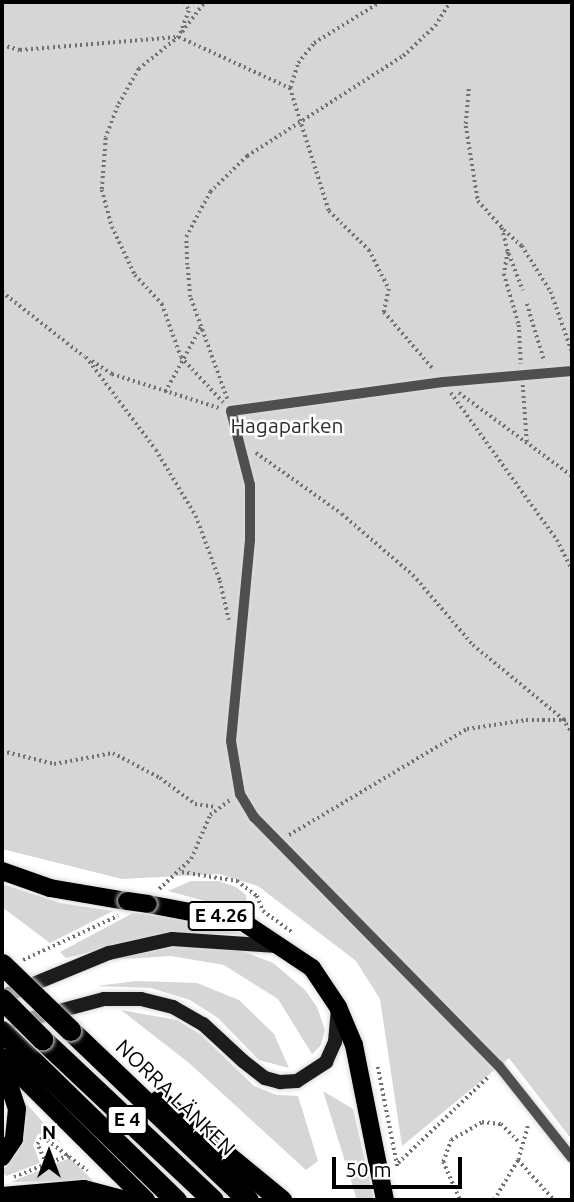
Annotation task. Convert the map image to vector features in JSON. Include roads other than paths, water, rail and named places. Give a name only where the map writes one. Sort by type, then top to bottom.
[{"type":"highway","name":"NORRA LÄNKEN","points":[[7,964],[70,1030],[248,1200]]},
{"type":"highway","name":"E 4","points":[[2,998],[213,1200]]},
{"type":"highway","points":[[2,1029],[9,1052],[176,1200]]},
{"type":"highway","points":[[101,1058],[201,1129],[281,1200]]},
{"type":"main road","name":"E 4.26","points":[[2,871],[50,888],[128,905],[149,900],[243,922],[288,948],[312,968],[338,1007],[354,1045],[384,1200]]},
{"type":"main road","points":[[9,1052],[146,1200]]},
{"type":"main road","points":[[2,1063],[17,1109],[14,1139],[2,1157]]},
{"type":"main road","points":[[2,1196],[84,1189],[126,1200]]},
{"type":"street","points":[[2,998],[109,953],[172,939],[288,948]]},
{"type":"street","points":[[2,1029],[77,1004],[141,999],[173,1007],[203,1024],[243,1061],[265,1077],[280,1082],[297,1081],[326,1062],[335,1042],[338,1007]]},
{"type":"lane","points":[[572,371],[443,382],[231,411],[250,485],[250,540],[231,741],[240,794],[254,817],[499,1066],[535,1107],[572,1158]]},
{"type":"park label","name":"Hagaparken","points":[[287,425]]}]
